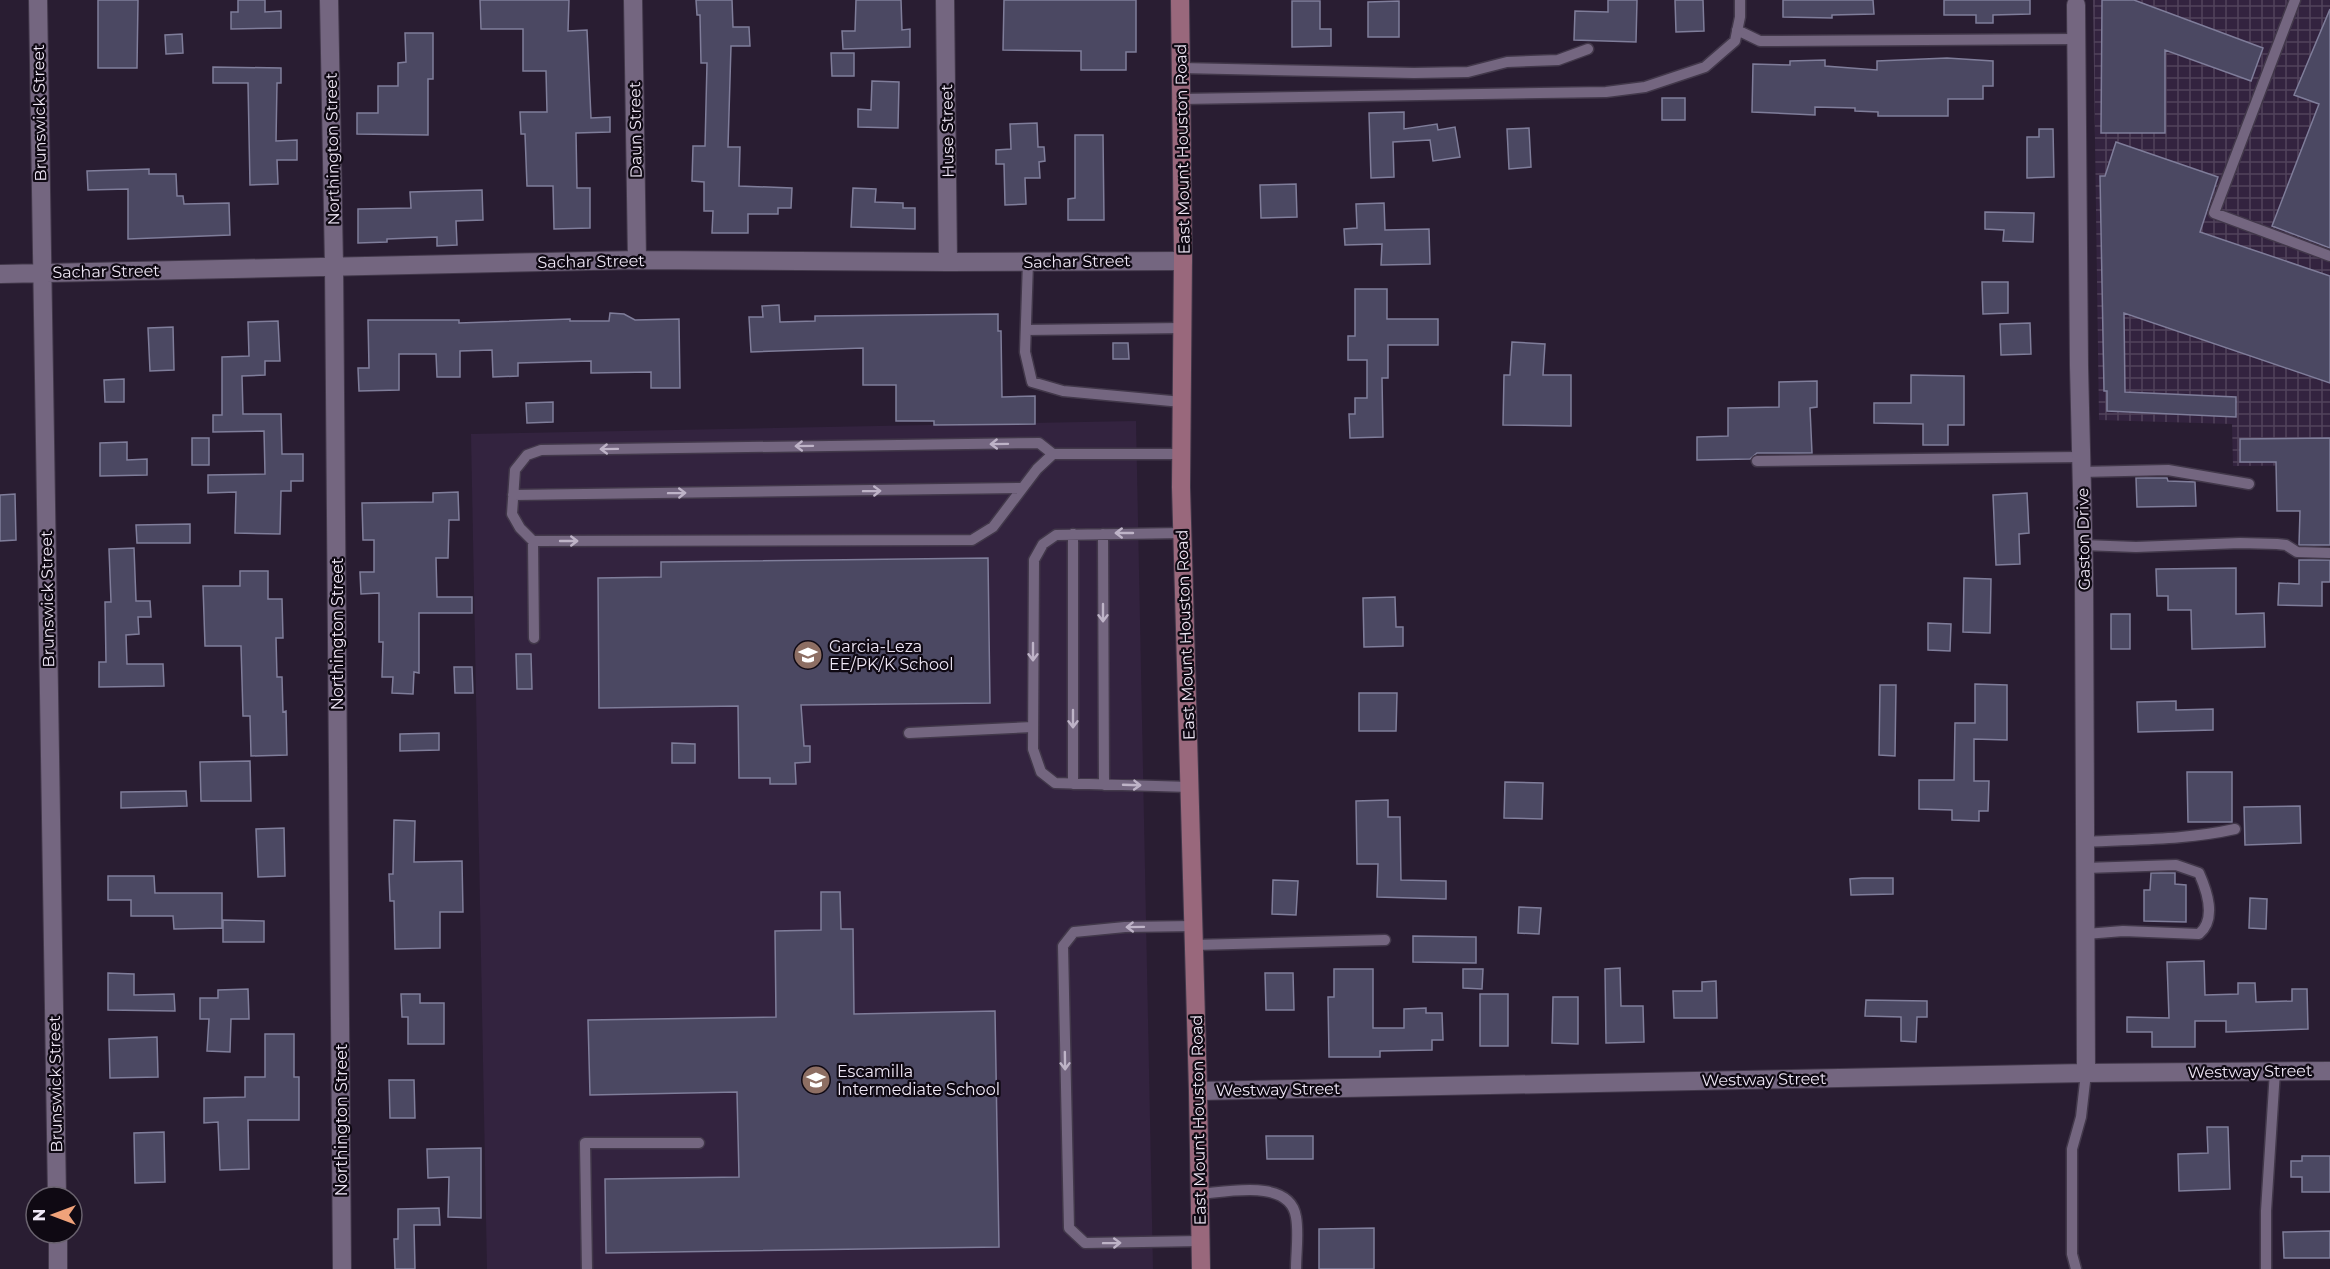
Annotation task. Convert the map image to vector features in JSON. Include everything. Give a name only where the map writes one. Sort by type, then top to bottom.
[{"type":"main road","name":"East Mount Houston Road","points":[[1180,0],[1183,261],[1181,454],[1201,1269]]},
{"type":"street","name":"Brunswick Street","points":[[38,0],[57,1185]]},
{"type":"street","name":"Northington Street","points":[[329,0],[334,266],[342,1269]]},
{"type":"street","name":"Daun Street","points":[[633,0],[637,260]]},
{"type":"street","name":"Huse Street","points":[[945,0],[948,262]]},
{"type":"street","name":"Gaston Drive","points":[[2076,5],[2083,545],[2086,1073]]},
{"type":"street","name":"Sachar Street","points":[[0,274],[637,260],[1183,261]]},
{"type":"street","name":"Westway Street","points":[[1198,1090],[2086,1073],[2330,1071]]},
{"type":"street","points":[[58,1245],[58,1269]]},
{"type":"lane","points":[[1181,99],[1606,92],[1645,87],[1705,67],[1735,41],[1740,0]]},
{"type":"lane","points":[[2295,0],[2214,213],[2330,256]]},
{"type":"lane","points":[[1737,30],[1760,41],[2077,39]]},
{"type":"lane","points":[[1181,68],[1468,72],[1507,62],[1558,60],[1588,49]]},
{"type":"lane","points":[[1028,262],[1025,352],[1032,382],[1063,391],[1182,402]]},
{"type":"lane","points":[[1026,330],[1183,328]]},
{"type":"lane","points":[[534,638],[533,542],[520,528],[512,514],[515,470],[527,456],[542,450],[1039,443],[1053,454],[1181,454]]},
{"type":"lane","points":[[533,542],[972,540],[993,526],[1037,469],[1053,454]]},
{"type":"lane","points":[[1757,461],[2081,464],[2168,470],[2249,484]]},
{"type":"lane","points":[[513,495],[1022,488]]},
{"type":"lane","points":[[1183,533],[1056,535],[1043,544],[1034,560],[1033,749],[1041,772],[1054,783],[1190,787]]},
{"type":"lane","points":[[1073,534],[1073,784]]},
{"type":"lane","points":[[1103,534],[1104,784]]},
{"type":"lane","points":[[2083,545],[2136,547],[2277,544],[2286,545],[2296,552],[2330,553]]},
{"type":"lane","points":[[909,733],[1033,728]]},
{"type":"lane","points":[[2085,842],[2202,835],[2235,829]]},
{"type":"lane","points":[[2085,868],[2176,865],[2199,873],[2206,889],[2209,918],[2206,928],[2199,934],[2123,931],[2086,934]]},
{"type":"lane","points":[[1194,926],[1125,927],[1074,932],[1063,946],[1068,1216],[1069,1228],[1085,1244],[1200,1241]]},
{"type":"lane","points":[[1194,945],[1385,940]]},
{"type":"lane","points":[[2266,1269],[2266,1211],[2275,1071]]},
{"type":"lane","points":[[2076,1269],[2072,1254],[2072,1149],[2081,1117],[2086,1073]]},
{"type":"lane","points":[[587,1269],[585,1143],[699,1143]]},
{"type":"lane","points":[[1200,1194],[1275,1191],[1288,1200],[1296,1217],[1296,1269]]},
{"type":"shaded area","points":[[2093,0],[2330,0],[2330,465],[2233,466],[2232,424],[2099,420]]},
{"type":"shaded area","points":[[1136,421],[1153,1269],[487,1269],[471,434]]},
{"type":"building","points":[[98,0],[138,0],[137,68],[98,68]]},
{"type":"building","points":[[238,0],[265,0],[265,12],[281,11],[281,28],[231,29],[231,12],[238,12]]},
{"type":"building","points":[[480,0],[569,0],[568,31],[587,30],[591,118],[610,117],[610,132],[576,133],[577,188],[590,188],[590,228],[554,229],[553,186],[527,186],[525,134],[521,134],[520,112],[547,112],[546,71],[523,71],[523,29],[481,29]]},
{"type":"building","points":[[696,0],[732,0],[733,27],[749,27],[750,46],[731,46],[728,147],[740,147],[739,186],[792,188],[791,208],[778,208],[778,214],[748,214],[748,233],[712,233],[713,211],[704,211],[704,182],[692,181],[693,146],[705,146],[707,63],[701,63],[700,15],[697,15]]},
{"type":"building","points":[[856,0],[901,0],[902,30],[910,29],[910,47],[843,49],[842,31],[855,31]]},
{"type":"building","points":[[1004,0],[1136,0],[1136,52],[1126,52],[1126,70],[1081,70],[1081,51],[1003,50]]},
{"type":"building","points":[[1608,0],[1637,0],[1636,42],[1574,40],[1575,11],[1608,12]]},
{"type":"building","points":[[1675,0],[1703,0],[1704,31],[1676,32]]},
{"type":"building","points":[[1783,0],[1873,0],[1874,14],[1832,15],[1832,18],[1783,17]]},
{"type":"building","points":[[1944,0],[2030,0],[2030,14],[1993,15],[1993,23],[1976,23],[1976,15],[1944,15]]},
{"type":"building","points":[[2102,0],[2134,0],[2263,48],[2251,81],[2165,50],[2165,133],[2101,133]]},
{"type":"building","points":[[1292,1],[1320,1],[1320,29],[1331,29],[1331,46],[1292,47]]},
{"type":"building","points":[[1399,1],[1399,37],[1368,37],[1368,2]]},
{"type":"building","points":[[2330,9],[2330,248],[2272,226],[2319,104],[2294,95]]},
{"type":"building","points":[[405,33],[433,33],[433,79],[428,79],[428,135],[357,134],[357,113],[378,113],[378,86],[398,86],[398,63],[406,62]]},
{"type":"building","points":[[182,34],[183,53],[166,54],[165,35]]},
{"type":"building","points":[[831,53],[854,53],[854,76],[832,76]]},
{"type":"building","points":[[1947,58],[1993,61],[1993,86],[1983,86],[1983,99],[1948,99],[1948,116],[1878,116],[1878,112],[1855,111],[1855,108],[1815,107],[1815,115],[1752,112],[1753,64],[1790,65],[1790,61],[1825,60],[1825,66],[1877,70],[1877,61]]},
{"type":"building","points":[[213,67],[281,68],[281,83],[277,83],[276,141],[297,140],[297,160],[277,160],[278,184],[250,185],[248,83],[213,83]]},
{"type":"building","points":[[872,81],[899,82],[898,128],[858,127],[858,109],[871,110]]},
{"type":"building","points":[[1662,98],[1685,98],[1685,120],[1662,120]]},
{"type":"building","points":[[1404,112],[1404,129],[1437,124],[1438,130],[1455,127],[1460,157],[1433,161],[1430,140],[1393,142],[1394,177],[1371,178],[1369,113]]},
{"type":"building","points":[[1037,123],[1038,147],[1044,147],[1045,161],[1039,162],[1040,178],[1025,178],[1026,204],[1005,205],[1004,164],[996,164],[996,150],[1011,149],[1010,124]]},
{"type":"building","points":[[1529,128],[1531,167],[1509,169],[1507,129]]},
{"type":"building","points":[[2039,129],[2053,129],[2054,177],[2027,178],[2027,137],[2039,137]]},
{"type":"building","points":[[1075,135],[1103,135],[1104,220],[1068,220],[1068,199],[1075,198]]},
{"type":"building","points":[[2116,142],[2218,177],[2200,232],[2330,276],[2330,383],[2124,313],[2125,392],[2236,397],[2236,417],[2107,411],[2107,391],[2104,391],[2100,176],[2105,176]]},
{"type":"building","points":[[149,169],[149,174],[176,174],[177,196],[183,196],[184,204],[229,203],[230,235],[128,239],[128,189],[88,190],[87,171]]},
{"type":"building","points":[[1296,184],[1297,217],[1261,218],[1260,185]]},
{"type":"building","points":[[853,188],[876,189],[875,202],[903,203],[903,208],[915,208],[915,229],[851,227]]},
{"type":"building","points":[[482,190],[483,220],[456,221],[457,245],[437,246],[437,237],[358,243],[358,209],[411,208],[410,192]]},
{"type":"building","points":[[1384,203],[1385,230],[1429,229],[1430,264],[1381,265],[1382,244],[1345,245],[1344,229],[1357,228],[1356,204]]},
{"type":"building","points":[[1985,212],[2034,213],[2033,242],[2003,241],[2004,230],[1985,229]]},
{"type":"building","points":[[1982,282],[2008,282],[2008,313],[1983,314]]},
{"type":"building","points":[[1355,289],[1387,289],[1387,319],[1438,319],[1438,345],[1388,345],[1388,378],[1382,378],[1383,437],[1350,438],[1349,414],[1355,414],[1355,398],[1367,398],[1367,360],[1348,360],[1348,336],[1355,336]]},
{"type":"building","points":[[779,305],[780,322],[815,321],[815,316],[998,314],[998,331],[1001,331],[1002,397],[1035,396],[1035,424],[934,425],[934,421],[896,421],[896,385],[863,385],[863,348],[751,352],[749,317],[763,317],[762,306]]},
{"type":"building","points":[[610,313],[624,314],[635,320],[679,319],[680,388],[651,388],[651,372],[591,373],[591,361],[518,363],[518,376],[493,377],[492,350],[460,351],[460,377],[437,377],[436,354],[399,354],[399,390],[359,391],[358,368],[369,368],[368,320],[459,320],[459,323],[570,319],[570,321],[609,321]]},
{"type":"building","points":[[278,321],[280,361],[265,361],[265,375],[242,376],[243,414],[281,414],[282,454],[303,454],[303,481],[291,481],[291,491],[281,491],[280,534],[235,533],[236,492],[208,493],[208,475],[265,474],[264,431],[213,432],[213,415],[222,415],[222,357],[249,356],[248,322]]},
{"type":"building","points":[[2030,323],[2031,354],[2001,355],[2000,324]]},
{"type":"building","points":[[173,327],[174,370],[150,371],[148,328]]},
{"type":"building","points":[[1512,342],[1545,344],[1543,375],[1571,375],[1571,426],[1503,425],[1504,375],[1510,375]]},
{"type":"building","points":[[1113,343],[1128,343],[1129,359],[1113,359]]},
{"type":"building","points":[[1911,375],[1964,376],[1964,425],[1948,425],[1948,445],[1923,445],[1923,424],[1874,423],[1874,403],[1911,403]]},
{"type":"building","points":[[124,379],[124,402],[105,402],[104,380]]},
{"type":"building","points":[[1817,381],[1817,407],[1810,408],[1812,453],[1757,453],[1750,459],[1697,460],[1697,437],[1728,436],[1728,408],[1779,407],[1779,382]]},
{"type":"building","points":[[553,402],[553,422],[527,423],[526,403]]},
{"type":"building","points":[[192,438],[209,438],[209,465],[192,465]]},
{"type":"building","points":[[2330,438],[2330,545],[2299,545],[2300,511],[2277,511],[2276,462],[2240,462],[2240,439]]},
{"type":"building","points":[[127,442],[127,460],[147,459],[147,475],[100,476],[100,443]]},
{"type":"building","points":[[2136,478],[2167,478],[2168,481],[2195,482],[2196,506],[2137,507]]},
{"type":"building","points":[[458,492],[459,520],[449,520],[448,558],[436,558],[437,597],[472,597],[472,613],[419,613],[419,673],[414,672],[413,694],[392,693],[393,677],[382,677],[383,642],[379,642],[379,593],[361,594],[360,572],[374,572],[374,540],[363,540],[362,503],[433,502],[433,493]]},
{"type":"building","points":[[2027,493],[2029,533],[2019,534],[2020,564],[1996,565],[1993,495]]},
{"type":"building","points":[[15,494],[16,540],[0,541],[0,495]]},
{"type":"building","points":[[190,524],[190,543],[137,543],[136,525]]},
{"type":"building","points":[[134,548],[136,601],[150,601],[151,617],[138,617],[139,634],[126,635],[127,664],[163,664],[164,686],[99,687],[99,662],[106,662],[105,602],[111,602],[109,549]]},
{"type":"building","points":[[988,558],[990,703],[801,705],[804,746],[810,746],[810,762],[795,763],[796,784],[770,784],[770,778],[739,778],[738,706],[599,708],[598,578],[661,577],[661,562]]},
{"type":"building","points":[[2299,560],[2330,560],[2330,582],[2322,582],[2322,606],[2278,605],[2279,583],[2299,584]]},
{"type":"building","points":[[2236,568],[2236,614],[2264,613],[2265,647],[2192,649],[2191,610],[2168,610],[2168,596],[2157,596],[2156,569]]},
{"type":"building","points":[[240,571],[268,571],[268,599],[282,599],[283,638],[276,638],[277,677],[282,677],[283,712],[286,711],[287,755],[251,756],[250,716],[243,716],[241,646],[205,646],[203,586],[240,586]]},
{"type":"building","points":[[1964,578],[1991,579],[1990,633],[1963,632]]},
{"type":"building","points":[[1395,597],[1396,627],[1403,627],[1403,646],[1364,647],[1363,598]]},
{"type":"building","points":[[2111,614],[2130,614],[2130,649],[2111,649]]},
{"type":"building","points":[[1928,623],[1951,624],[1950,651],[1928,650]]},
{"type":"building","points":[[516,654],[531,654],[532,689],[517,689]]},
{"type":"building","points":[[454,667],[472,667],[473,693],[455,693]]},
{"type":"building","points":[[1975,684],[2007,685],[2007,740],[1974,739],[1974,781],[1989,781],[1988,811],[1979,811],[1979,821],[1952,820],[1952,810],[1919,809],[1919,780],[1954,780],[1955,723],[1975,723]]},
{"type":"building","points":[[1880,685],[1896,685],[1895,756],[1879,755]]},
{"type":"building","points":[[1359,693],[1397,693],[1396,731],[1359,731]]},
{"type":"building","points":[[2176,701],[2176,710],[2213,709],[2213,730],[2138,732],[2137,702]]},
{"type":"building","points":[[439,733],[439,750],[400,751],[400,734]]},
{"type":"building","points":[[672,743],[695,744],[695,763],[672,763]]},
{"type":"building","points":[[250,761],[251,801],[201,801],[200,762]]},
{"type":"building","points":[[2187,772],[2232,772],[2232,822],[2188,822]]},
{"type":"building","points":[[1505,782],[1543,783],[1542,819],[1504,818]]},
{"type":"building","points":[[186,791],[187,806],[121,808],[121,792]]},
{"type":"building","points":[[1388,800],[1388,817],[1400,817],[1401,880],[1446,881],[1446,899],[1377,897],[1378,864],[1357,864],[1356,801]]},
{"type":"building","points":[[2300,806],[2301,843],[2245,845],[2244,807]]},
{"type":"building","points":[[394,820],[415,821],[414,862],[462,861],[463,912],[440,912],[440,948],[395,949],[394,901],[390,901],[389,874],[393,874]]},
{"type":"building","points":[[284,828],[285,876],[258,877],[256,829]]},
{"type":"building","points":[[2151,873],[2175,873],[2175,884],[2186,885],[2186,922],[2144,921],[2144,890],[2150,890]]},
{"type":"building","points":[[108,876],[154,876],[155,893],[222,893],[222,928],[174,929],[173,916],[131,916],[131,900],[108,900]]},
{"type":"building","points":[[1893,878],[1893,894],[1851,895],[1850,879]]},
{"type":"building","points":[[1273,880],[1298,881],[1296,915],[1272,914]]},
{"type":"building","points":[[821,892],[840,892],[841,929],[853,929],[854,1014],[995,1011],[999,1247],[606,1253],[605,1179],[739,1177],[737,1092],[590,1095],[588,1020],[776,1017],[775,931],[821,930]]},
{"type":"building","points":[[2250,898],[2267,899],[2266,929],[2249,928]]},
{"type":"building","points":[[1519,907],[1541,908],[1539,934],[1518,933]]},
{"type":"building","points":[[223,920],[264,921],[264,942],[223,942]]},
{"type":"building","points":[[1413,936],[1476,937],[1476,963],[1413,962]]},
{"type":"building","points":[[2204,961],[2205,995],[2238,994],[2238,983],[2255,983],[2256,1002],[2292,1001],[2292,989],[2307,989],[2308,1029],[2226,1032],[2226,1021],[2195,1021],[2195,1047],[2152,1047],[2152,1032],[2127,1032],[2127,1017],[2169,1018],[2167,962]]},
{"type":"building","points":[[1620,968],[1621,1006],[1643,1006],[1644,1042],[1606,1043],[1605,969]]},
{"type":"building","points":[[1334,969],[1373,969],[1373,1028],[1404,1028],[1404,1009],[1426,1008],[1426,1013],[1442,1013],[1443,1040],[1432,1040],[1432,1050],[1380,1051],[1380,1057],[1329,1057],[1328,997],[1334,997]]},
{"type":"building","points":[[1463,969],[1483,969],[1482,989],[1463,988]]},
{"type":"building","points":[[108,973],[134,974],[134,995],[174,994],[175,1011],[108,1010]]},
{"type":"building","points":[[1265,973],[1293,973],[1294,1010],[1266,1010]]},
{"type":"building","points":[[1716,981],[1717,1018],[1674,1018],[1673,991],[1702,991],[1702,982]]},
{"type":"building","points":[[248,989],[249,1019],[231,1019],[230,1052],[207,1051],[209,1019],[200,1019],[200,998],[218,998],[218,990]]},
{"type":"building","points":[[401,994],[420,994],[420,1003],[444,1003],[444,1044],[408,1044],[408,1017],[402,1017]]},
{"type":"building","points":[[1480,994],[1508,994],[1508,1046],[1480,1046]]},
{"type":"building","points":[[1553,997],[1578,997],[1578,1044],[1552,1043]]},
{"type":"building","points":[[1866,1000],[1927,1001],[1927,1017],[1917,1017],[1916,1042],[1901,1041],[1901,1017],[1865,1016]]},
{"type":"building","points":[[265,1034],[294,1034],[294,1077],[299,1077],[299,1120],[248,1120],[249,1169],[220,1170],[218,1122],[204,1123],[204,1098],[245,1097],[245,1077],[265,1077]]},
{"type":"building","points":[[157,1037],[158,1077],[110,1078],[109,1039]]},
{"type":"building","points":[[389,1080],[414,1080],[415,1118],[390,1118]]},
{"type":"building","points":[[2207,1127],[2228,1127],[2230,1189],[2179,1191],[2178,1154],[2208,1153]]},
{"type":"building","points":[[164,1132],[165,1182],[135,1183],[134,1133]]},
{"type":"building","points":[[1266,1136],[1313,1136],[1313,1159],[1267,1159]]},
{"type":"building","points":[[481,1148],[481,1218],[448,1217],[449,1177],[428,1178],[427,1149]]},
{"type":"building","points":[[2302,1156],[2330,1156],[2330,1192],[2302,1192],[2302,1177],[2291,1177],[2291,1161],[2302,1161]]},
{"type":"building","points":[[439,1208],[440,1225],[414,1225],[415,1269],[395,1269],[394,1239],[398,1239],[398,1209]]},
{"type":"building","points":[[1374,1228],[1374,1269],[1319,1269],[1319,1229]]},
{"type":"building","points":[[2330,1231],[2330,1258],[2284,1258],[2283,1232]]},
{"type":"place","name":"Garcia-Leza EE/PK/K School","points":[[808,655]]},
{"type":"place","name":"Escamilla Intermediate School","points":[[816,1080]]}]
